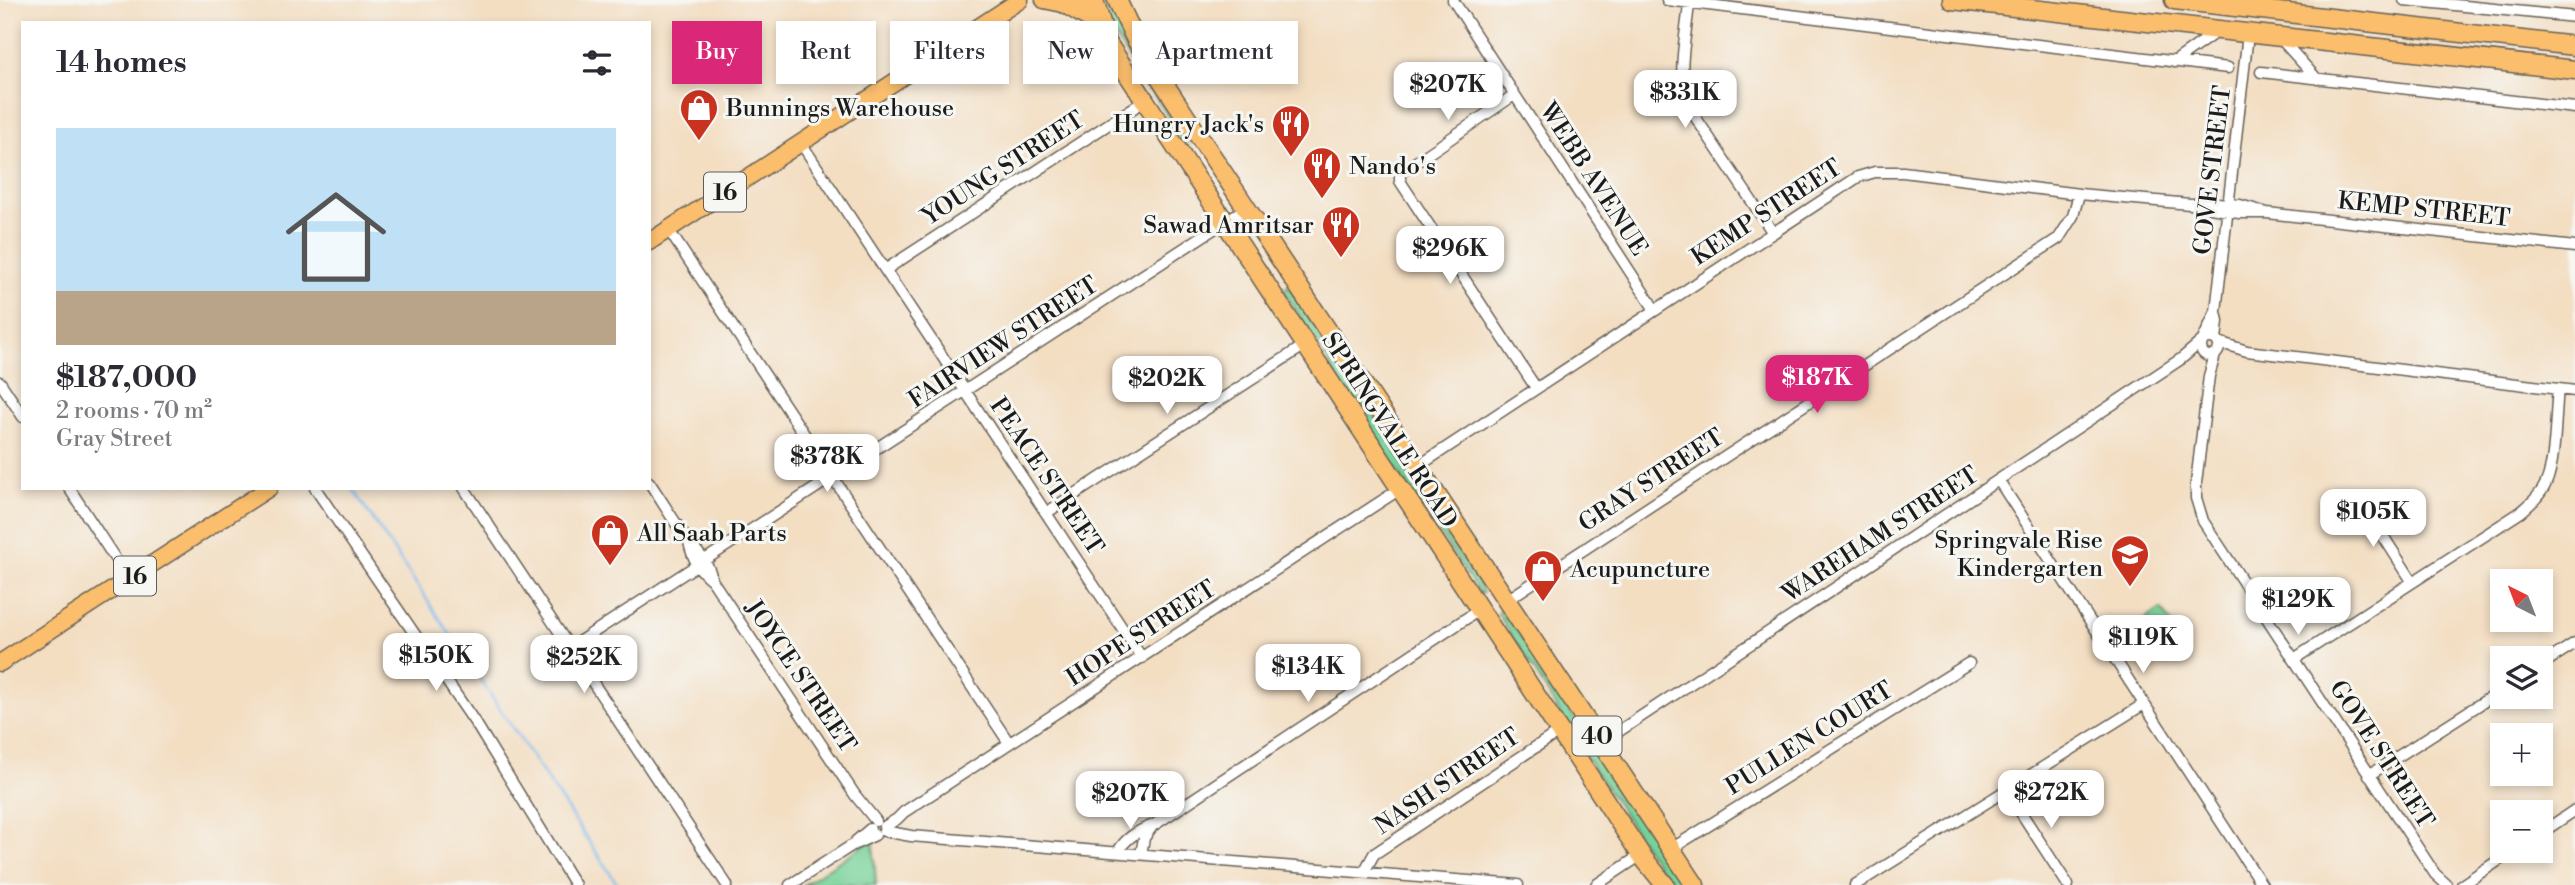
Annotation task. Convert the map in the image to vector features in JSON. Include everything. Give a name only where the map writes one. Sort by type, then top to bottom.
[{"type":"highway","name":"SPRINGVALE ROAD","points":[[1079,0],[1092,21]]},
{"type":"highway","name":"SPRINGVALE ROAD","points":[[1116,0],[1138,45],[1695,885]]},
{"type":"highway","points":[[1952,0],[2575,70]]},
{"type":"highway","points":[[2174,0],[2251,5],[2572,44]]},
{"type":"highway","points":[[2248,34],[2251,5]]},
{"type":"highway","name":"SPRINGVALE ROAD","points":[[1118,62],[1641,855],[1665,885]]},
{"type":"highway","points":[[1479,610],[1507,600]]},
{"type":"main road","name":"16","points":[[651,241],[1020,0]]},
{"type":"main road","points":[[1044,0],[1063,4],[1092,21]]},
{"type":"main road","points":[[1095,0],[1102,21]]},
{"type":"main road","name":"16","points":[[0,663],[266,490]]},
{"type":"street","name":"WEBB AVENUE","points":[[1453,0],[1655,310]]},
{"type":"street","points":[[1667,0],[2228,68]]},
{"type":"street","points":[[1739,0],[1746,9]]},
{"type":"street","points":[[2404,0],[2575,17]]},
{"type":"street","points":[[1689,3],[1681,80],[1683,94],[1690,109],[1773,233]]},
{"type":"street","points":[[2174,62],[2219,30]]},
{"type":"street","name":"GOVE STREET","points":[[2203,341],[2216,311],[2248,34]]},
{"type":"street","points":[[2280,37],[2317,79]]},
{"type":"street","points":[[2261,72],[2575,108]]},
{"type":"street","points":[[1514,95],[1400,173],[1400,181],[1536,388]]},
{"type":"street","name":"YOUNG STREET","points":[[884,270],[1144,101]]},
{"type":"street","name":"PEACE STREET","points":[[801,143],[1142,658]]},
{"type":"street","name":"KEMP STREET","points":[[1417,467],[1858,177],[1875,172],[1903,172],[2079,194],[2575,247]]},
{"type":"street","name":"GRAY STREET","points":[[1507,600],[2059,238],[2073,216],[2079,194]]},
{"type":"street","name":"FAIRVIEW STREET","points":[[571,647],[1246,208]]},
{"type":"street","points":[[668,229],[1009,743]]},
{"type":"street","name":"GOVE STREET","points":[[2216,311],[2217,341]]},
{"type":"street","points":[[2217,341],[2219,348],[2210,355],[2201,349],[2203,341],[2211,338],[2247,351],[2575,391]]},
{"type":"street","name":"WAREHAM STREET","points":[[1601,743],[1999,481],[2181,359],[2203,341]]},
{"type":"street","points":[[1046,513],[1305,345]]},
{"type":"street","name":"WAREHAM STREET","points":[[2181,359],[2247,351]]},
{"type":"street","name":"GOVE STREET","points":[[2210,355],[2196,483],[2197,502],[2203,521],[2435,874],[2447,885]]},
{"type":"street","points":[[0,382],[21,414]]},
{"type":"street","points":[[2294,660],[2521,512],[2535,499],[2546,483],[2550,466],[2558,389]]},
{"type":"street","points":[[1999,481],[2262,885]]},
{"type":"street","name":"JOYCE STREET","points":[[651,485],[689,542],[691,554],[701,563],[705,575],[712,580],[877,828]]},
{"type":"street","name":"HOPE STREET","points":[[790,885],[1400,489]]},
{"type":"street","points":[[70,490],[129,580]]},
{"type":"street","points":[[316,490],[478,727],[575,885]]},
{"type":"street","points":[[465,490],[727,885]]},
{"type":"street","points":[[2360,500],[2412,581]]},
{"type":"street","points":[[1118,852],[1128,839],[1154,825],[1479,610]]},
{"type":"street","points":[[2553,657],[2575,643]]},
{"type":"street","name":"PULLEN COURT","points":[[1671,849],[1969,663]]},
{"type":"street","points":[[2370,775],[2490,698]]},
{"type":"street","points":[[1855,885],[2144,704]]},
{"type":"street","name":"NASH STREET","points":[[1364,872],[1367,862],[1374,854],[1560,731]]},
{"type":"street","points":[[2007,791],[2068,885]]},
{"type":"street","points":[[2553,825],[2575,810]]},
{"type":"street","points":[[1140,854],[1144,838],[1154,825]]},
{"type":"street","points":[[877,828],[911,836],[1518,885]]},
{"type":"street","points":[[1595,885],[1641,855]]},
{"type":"street","points":[[2462,885],[2495,863]]},
{"type":"green space","points":[[1101,0],[1108,0],[1118,21],[1108,21]]},
{"type":"green space","points":[[1118,21],[1132,50],[1132,62],[1118,41]]},
{"type":"green space","points":[[1146,84],[1152,84],[1227,205],[1226,208],[1185,148]]},
{"type":"green space","points":[[1243,220],[1270,259],[1256,256],[1237,228]]},
{"type":"green space","points":[[1288,286],[1404,461],[1442,528],[1483,590],[1482,594],[1342,388],[1322,350],[1283,290]]},
{"type":"green space","points":[[2161,609],[2187,648],[2168,661],[2142,622]]},
{"type":"green space","points":[[1503,610],[1582,730],[1574,738],[1498,614]]},
{"type":"green space","points":[[1584,732],[1686,885],[1673,885],[1660,869],[1575,740]]},
{"type":"green space","points":[[873,839],[876,885],[803,885]]},
{"type":"waterway","points":[[353,490],[618,885]]},
{"type":"place","name":"Bunnings Warehouse","points":[[699,142]]},
{"type":"place","name":"Hungry Jack's","points":[[1291,158]]},
{"type":"place","name":"Nando's","points":[[1322,200]]},
{"type":"place","name":"Sawad Amritsar","points":[[1341,259]]},
{"type":"place","name":"All Saab Parts","points":[[610,567]]},
{"type":"place","name":"Springvale Rise Kindergarten","points":[[2130,588]]},
{"type":"place","name":"Acupuncture","points":[[1543,603]]}]
